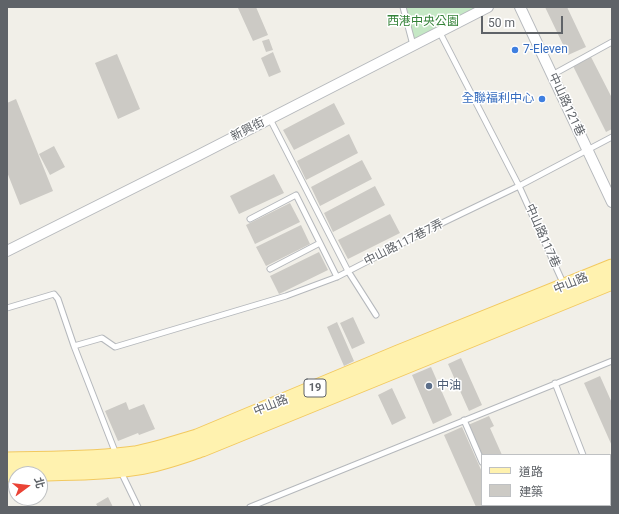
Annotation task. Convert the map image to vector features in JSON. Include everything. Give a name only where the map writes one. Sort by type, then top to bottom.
[{"type":"main road","name":"中山路","points":[[401,360],[564,286],[612,267]]},
{"type":"main road","name":"中山路","points":[[7,474],[118,462],[136,454],[197,437],[612,282]]},
{"type":"main road","name":"中山路","points":[[7,460],[118,462]]},
{"type":"street","name":"新興街","points":[[7,251],[270,119],[488,7]]},
{"type":"street","name":"中山路121巷","points":[[520,7],[612,202]]},
{"type":"lane","points":[[403,7],[413,45]]},
{"type":"lane","name":"中山路117巷","points":[[439,31],[519,186],[564,286]]},
{"type":"lane","points":[[552,75],[612,42]]},
{"type":"lane","points":[[270,119],[348,271],[376,315]]},
{"type":"lane","name":"中山路117巷7弄","points":[[74,346],[102,338],[115,347],[286,296],[337,277],[440,224],[519,186],[612,137]]},
{"type":"lane","points":[[250,219],[296,195],[337,277]]},
{"type":"lane","points":[[270,269],[320,243]]},
{"type":"lane","points":[[7,308],[54,294],[58,299],[74,346],[118,462],[138,507]]},
{"type":"lane","points":[[250,507],[554,383],[612,361]]},
{"type":"lane","points":[[554,383],[582,454]]},
{"type":"lane","points":[[464,420],[481,460]]},
{"type":"green space","name":"西港中央公園","points":[[403,7],[488,7],[413,45]]},
{"type":"building","points":[[256,7],[268,35],[253,41],[238,8]]},
{"type":"building","points":[[545,7],[567,7],[586,47],[568,55]]},
{"type":"building","points":[[269,39],[273,50],[266,52],[262,41]]},
{"type":"building","points":[[273,52],[281,72],[269,77],[261,58]]},
{"type":"building","points":[[117,54],[140,109],[118,119],[95,63]]},
{"type":"building","points":[[591,57],[612,98],[612,129],[606,132],[573,66]]},
{"type":"building","points":[[16,99],[53,191],[20,205],[7,172],[7,103]]},
{"type":"building","points":[[334,103],[345,124],[294,150],[283,130]]},
{"type":"building","points":[[349,134],[358,153],[306,180],[297,161]]},
{"type":"building","points":[[54,146],[65,167],[50,175],[39,154]]},
{"type":"building","points":[[362,160],[372,179],[320,206],[311,187]]},
{"type":"building","points":[[274,174],[284,193],[239,214],[230,196]]},
{"type":"building","points":[[375,186],[385,205],[333,232],[324,213]]},
{"type":"building","points":[[290,203],[300,222],[255,244],[246,225]]},
{"type":"building","points":[[390,214],[400,233],[348,259],[338,240]]},
{"type":"building","points":[[301,225],[310,244],[266,266],[256,247]]},
{"type":"building","points":[[319,252],[328,270],[279,294],[270,276]]},
{"type":"building","points":[[353,317],[365,343],[352,349],[340,323]]},
{"type":"building","points":[[337,322],[354,361],[344,366],[327,327]]},
{"type":"building","points":[[461,358],[482,405],[469,411],[448,364]]},
{"type":"building","points":[[431,367],[452,415],[433,424],[412,375]]},
{"type":"building","points":[[600,376],[612,403],[612,446],[584,383]]},
{"type":"building","points":[[392,388],[406,418],[392,425],[378,395]]},
{"type":"building","points":[[126,402],[129,410],[144,404],[155,429],[139,435],[138,433],[118,441],[105,411]]},
{"type":"building","points":[[489,416],[494,426],[490,428],[502,454],[481,455],[468,425]]},
{"type":"building","points":[[462,427],[481,470],[481,506],[497,507],[476,507],[444,435]]},
{"type":"building","points":[[108,497],[113,507],[98,507],[96,504]]},
{"type":"place","name":"7-Eleven","points":[[515,50]]},
{"type":"place","name":"全聯福利中心","points":[[542,99]]},
{"type":"place","name":"中油","points":[[429,386]]}]
